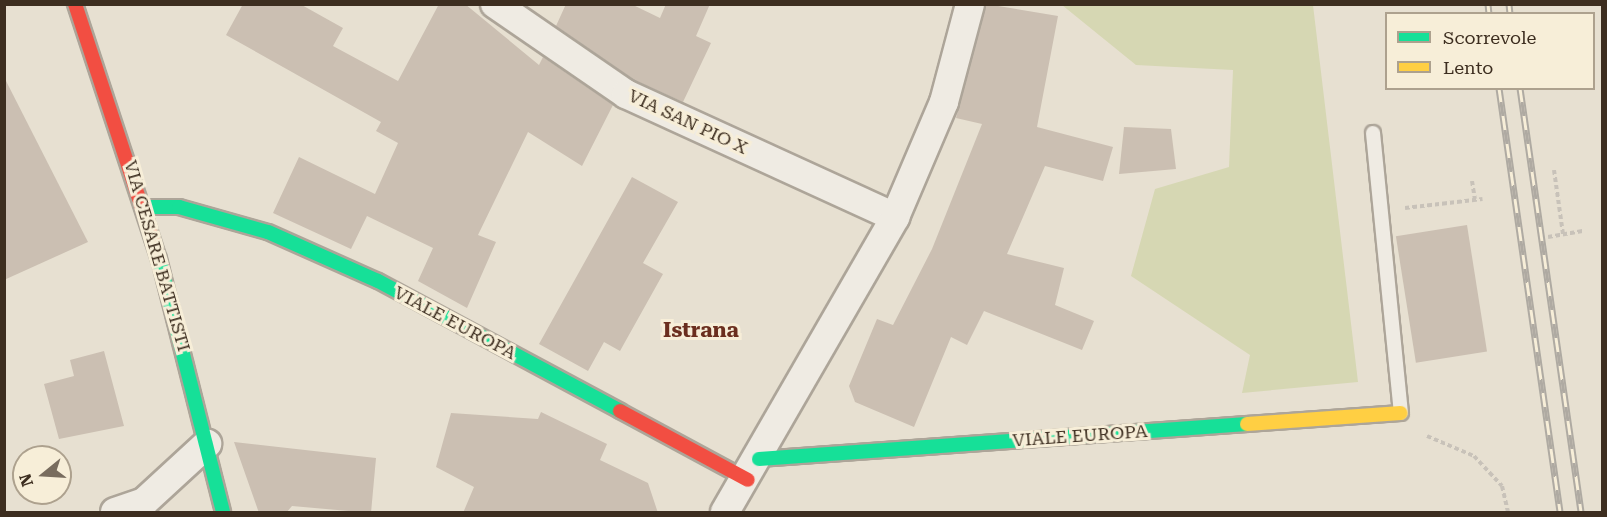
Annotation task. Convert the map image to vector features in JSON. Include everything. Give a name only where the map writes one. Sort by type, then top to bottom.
[{"type":"street","name":"VIA CESARE BATTISTI","points":[[75,4],[146,207],[223,513]]},
{"type":"street","name":"VIA SAN PIO X","points":[[495,4],[626,94],[895,217]]},
{"type":"street","points":[[725,513],[754,470],[895,217],[944,102],[970,4]]},
{"type":"street","name":"VIALE EUROPA","points":[[146,207],[179,207],[268,232],[358,272],[754,470],[1401,413]]},
{"type":"street","points":[[116,513],[144,502],[207,444]]},
{"type":"lane","points":[[1373,133],[1401,413]]},
{"type":"path","points":[[1554,170],[1563,234]]},
{"type":"path","points":[[1472,182],[1475,200]]},
{"type":"path","points":[[1381,212],[1482,199]]},
{"type":"path","points":[[1548,237],[1582,231]]},
{"type":"path","points":[[1401,413],[1429,437],[1474,456],[1502,486],[1508,513]]},
{"type":"green space","points":[[1062,5],[1313,5],[1358,382],[1242,393],[1250,355],[1131,276],[1155,189],[1229,167],[1233,70],[1136,65]]},
{"type":"building","points":[[243,4],[300,4],[343,28],[333,46],[398,81],[439,4],[465,4],[539,65],[543,57],[613,105],[582,166],[528,132],[478,235],[496,242],[467,308],[418,281],[433,248],[367,216],[351,249],[273,213],[299,157],[375,194],[398,143],[376,131],[381,122],[226,35]]},
{"type":"building","points":[[566,4],[631,4],[660,18],[666,4],[710,4],[696,36],[711,43],[683,102],[634,80],[556,26]]},
{"type":"building","points":[[986,4],[1058,16],[1037,127],[1113,147],[1103,181],[1045,166],[1007,254],[1064,268],[1055,305],[1094,321],[1082,350],[984,311],[967,345],[951,337],[914,427],[855,402],[849,386],[877,319],[893,325],[932,249],[982,124],[956,118]]},
{"type":"building","points":[[4,77],[88,242],[4,280]]},
{"type":"building","points":[[1124,127],[1171,129],[1176,169],[1119,174]]},
{"type":"building","points":[[632,177],[678,202],[643,263],[663,274],[620,351],[604,342],[588,371],[539,344]]},
{"type":"building","points":[[1467,225],[1487,351],[1416,363],[1396,236]]},
{"type":"building","points":[[104,351],[124,426],[59,439],[44,384],[74,376],[70,360]]},
{"type":"building","points":[[541,412],[607,444],[600,460],[648,483],[658,513],[463,513],[474,487],[436,467],[451,413],[538,419]]},
{"type":"building","points":[[234,442],[376,458],[371,513],[292,506],[286,513],[259,513]]},
{"type":"railway","points":[[1488,4],[1489,12]]},
{"type":"railway","points":[[1509,4],[1510,12]]},
{"type":"railway","points":[[1499,90],[1560,512]]},
{"type":"railway","points":[[1520,90],[1581,512]]},
{"type":"traffic: fast","points":[[146,207],[179,207],[268,232],[378,281],[620,411]]},
{"type":"traffic: fast","points":[[159,259],[223,512]]},
{"type":"traffic: fast","points":[[759,459],[1247,424]]},
{"type":"traffic: slow","points":[[1247,424],[1401,413]]},
{"type":"traffic: jam","points":[[75,4],[159,259]]},
{"type":"traffic: jam","points":[[620,411],[748,480]]},
{"type":"district","name":"Istrana","points":[[701,330]]}]
